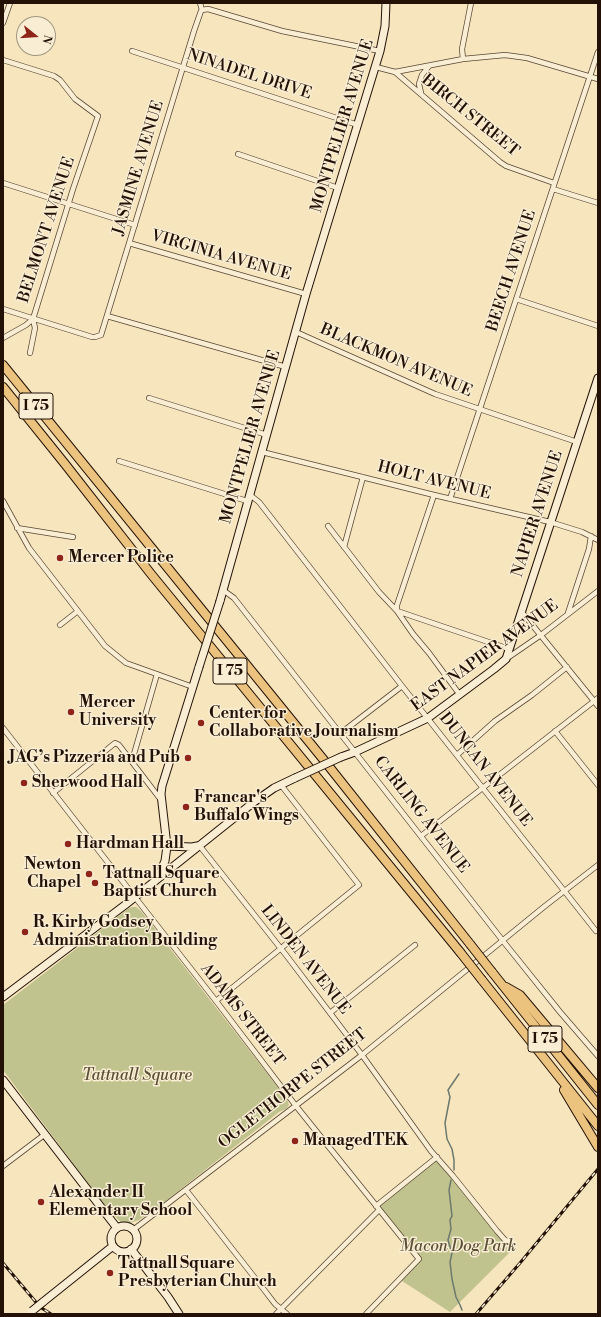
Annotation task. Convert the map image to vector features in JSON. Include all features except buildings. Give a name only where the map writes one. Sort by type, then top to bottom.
[{"type":"highway","name":"I 75","points":[[3,365],[323,759],[598,1105]]},
{"type":"highway","name":"I 75","points":[[3,387],[151,574],[460,952],[598,1126]]},
{"type":"highway","points":[[3,393],[18,406]]},
{"type":"highway","points":[[501,984],[520,995],[598,1088]]},
{"type":"highway","points":[[553,1070],[598,1147]]},
{"type":"street","points":[[3,23],[10,3]]},
{"type":"street","points":[[200,3],[202,10],[208,9],[282,31],[380,52]]},
{"type":"street","name":"MONTPELIER AVENUE","points":[[157,879],[165,861],[167,846],[161,794],[162,786],[220,601],[306,294],[376,67],[385,26],[386,3]]},
{"type":"street","points":[[463,59],[462,50],[471,3]]},
{"type":"street","name":"JASMINE AVENUE","points":[[33,319],[92,337],[101,335],[183,67],[202,10]]},
{"type":"street","name":"NINADEL DRIVE","points":[[132,51],[358,125]]},
{"type":"street","name":"BEECH AVENUE","points":[[450,499],[598,52]]},
{"type":"street","points":[[376,67],[395,72],[463,59],[495,55],[515,55],[598,79]]},
{"type":"street","name":"BELMONT AVENUE","points":[[3,60],[54,76],[60,80],[75,99],[98,116],[33,319],[34,328],[30,353]]},
{"type":"street","points":[[421,94],[419,84],[422,75],[429,66]]},
{"type":"street","name":"BIRCH STREET","points":[[395,72],[506,166],[554,183]]},
{"type":"street","points":[[238,154],[338,188]]},
{"type":"street","name":"VIRGINIA AVENUE","points":[[3,184],[135,226]]},
{"type":"street","points":[[553,189],[598,204]]},
{"type":"street","name":"VIRGINIA AVENUE","points":[[129,243],[306,294]]},
{"type":"street","points":[[516,299],[598,326]]},
{"type":"street","points":[[3,309],[33,319]]},
{"type":"street","points":[[108,316],[286,368]]},
{"type":"street","points":[[4,337],[26,325],[33,319]]},
{"type":"street","name":"BLACKMON AVENUE","points":[[296,332],[435,394],[577,442]]},
{"type":"street","name":"NAPIER AVENUE","points":[[506,659],[598,378]]},
{"type":"street","points":[[149,398],[267,435]]},
{"type":"street","name":"HOLT AVENUE","points":[[262,452],[450,499],[550,522],[591,536],[598,540]]},
{"type":"street","name":"DUNCAN AVENUE","points":[[119,461],[259,502],[402,686],[596,931]]},
{"type":"street","points":[[344,547],[363,477]]},
{"type":"street","points":[[397,611],[397,605],[434,495]]},
{"type":"street","points":[[3,501],[29,548],[105,646],[126,663],[193,687]]},
{"type":"street","points":[[328,526],[379,592],[397,611],[412,634],[460,695]]},
{"type":"street","points":[[17,528],[72,538]]},
{"type":"street","points":[[567,614],[589,549],[591,536]]},
{"type":"street","name":"CARLING AVENUE","points":[[223,590],[234,598],[502,941],[560,1012],[597,1054]]},
{"type":"street","name":"EAST NAPIER AVENUE","points":[[3,997],[134,898],[254,802],[295,778],[428,718],[506,659],[541,635],[598,590]]},
{"type":"street","points":[[60,624],[78,611]]},
{"type":"street","points":[[397,611],[509,649]]},
{"type":"street","points":[[521,611],[596,700],[598,706]]},
{"type":"street","points":[[457,755],[495,721],[567,667]]},
{"type":"street","points":[[132,761],[158,674]]},
{"type":"street","points":[[341,733],[402,686]]},
{"type":"street","points":[[421,836],[596,700]]},
{"type":"street","name":"ADAMS STREET","points":[[3,728],[296,1106],[419,1259],[366,1314]]},
{"type":"street","points":[[555,732],[598,785]]},
{"type":"street","points":[[53,793],[115,743],[119,745],[132,761],[162,801]]},
{"type":"street","points":[[216,1001],[359,885],[281,785]]},
{"type":"street","points":[[167,846],[192,847],[199,845]]},
{"type":"street","name":"LINDEN AVENUE","points":[[199,845],[362,1055],[436,1157],[497,1231],[505,1240],[508,1241]]},
{"type":"street","name":"OGLETHORPE STREET","points":[[134,1230],[362,1055],[598,865]]},
{"type":"street","points":[[330,1013],[415,945]]},
{"type":"street","points":[[3,1080],[117,1228]]},
{"type":"street","points":[[3,1166],[44,1135]]},
{"type":"street","points":[[276,1314],[378,1208],[436,1157]]},
{"type":"street","points":[[186,1190],[262,1287],[287,1314]]},
{"type":"street","points":[[126,1226],[134,1230],[136,1239],[135,1245],[131,1249],[122,1251],[117,1250],[113,1246],[111,1242],[112,1236],[117,1228],[126,1226]]},
{"type":"street","points":[[29,1313],[113,1246]]},
{"type":"street","points":[[131,1249],[168,1297],[179,1314]]},
{"type":"green space","name":"Tattnall Square","points":[[136,907],[141,911],[287,1099],[289,1105],[286,1109],[279,1112],[158,1207],[139,1220],[130,1223],[121,1222],[113,1215],[3,1070],[3,1005],[129,908]]},
{"type":"green space","name":"Macon Dog Park","points":[[436,1157],[512,1250],[450,1312],[399,1279],[419,1258],[376,1206]]},
{"type":"waterway","points":[[454,1170],[452,1149],[447,1139],[445,1123],[450,1097],[448,1090],[459,1074]]},
{"type":"waterway","points":[[451,1180],[449,1190],[452,1216],[450,1220],[451,1229],[448,1240],[452,1253],[450,1262],[452,1279],[456,1297],[462,1310]]},
{"type":"railway","points":[[476,1314],[598,1169]]},
{"type":"railway","points":[[3,1263],[40,1307],[51,1314]]},
{"type":"place","name":"Mercer Police","points":[[60,558]]},
{"type":"place","name":"Mercer University","points":[[71,712]]},
{"type":"place","name":"Center for Collaborative Journalism","points":[[201,723]]},
{"type":"place","name":"JAG’s Pizzeria and Pub","points":[[188,758]]},
{"type":"place","name":"Sherwood Hall","points":[[24,783]]},
{"type":"place","name":"Francar's Buffalo Wings","points":[[186,807]]},
{"type":"place","name":"Hardman Hall","points":[[68,844]]},
{"type":"place","name":"Newton Chapel","points":[[89,874]]},
{"type":"place","name":"Tattnall Square Baptist Church","points":[[95,883]]},
{"type":"place","name":"R. Kirby Godsey Administration Building","points":[[25,932]]},
{"type":"place","name":"ManagedTEK","points":[[295,1141]]},
{"type":"place","name":"Alexander II Elementary School","points":[[41,1202]]},
{"type":"place","name":"Tattnall Square Presbyterian Church","points":[[110,1273]]}]
